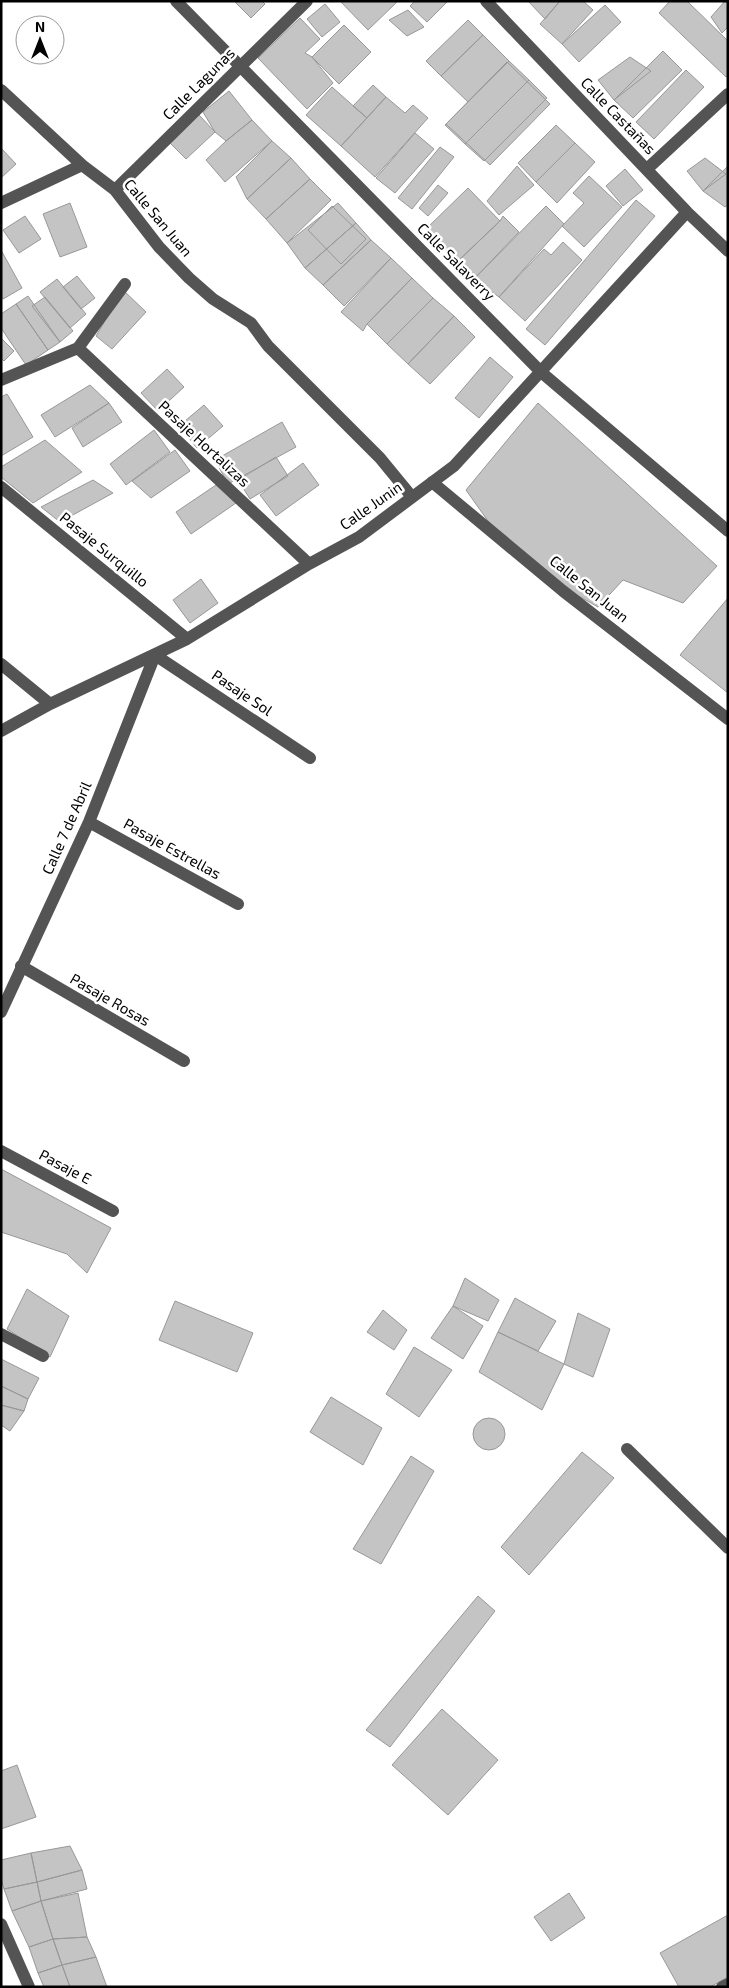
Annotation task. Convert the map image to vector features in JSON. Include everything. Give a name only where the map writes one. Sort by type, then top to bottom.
[{"type":"street","name":"Calle Salaverry","points":[[176,1],[541,372],[728,531]]},
{"type":"street","name":"Calle Lagunas","points":[[115,190],[307,1]]},
{"type":"street","name":"Calle Castañas","points":[[486,1],[687,212],[728,251]]},
{"type":"street","name":"Calle San Juan","points":[[1,90],[82,165],[115,190],[159,247],[177,266],[213,299],[251,323],[268,346],[380,458],[412,497]]},
{"type":"street","points":[[647,169],[728,94]]},
{"type":"street","points":[[1,203],[82,165]]},
{"type":"street","name":"Calle Junin","points":[[1,731],[50,704],[187,639],[309,564],[359,536],[454,466],[687,212]]},
{"type":"street","points":[[1,380],[78,348],[125,284]]},
{"type":"street","name":"Pasaje Hortalizas","points":[[78,348],[309,564]]},
{"type":"street","name":"Calle San Juan","points":[[432,482],[563,591],[728,719]]},
{"type":"street","name":"Pasaje Surquillo","points":[[1,487],[187,639]]},
{"type":"street","name":"Pasaje Sol","points":[[155,655],[310,758]]},
{"type":"street","name":"Calle 7 de Abril","points":[[1,1012],[89,822],[155,655]]},
{"type":"street","points":[[1,664],[50,704]]},
{"type":"street","name":"Pasaje Estrellas","points":[[89,822],[238,904]]},
{"type":"street","name":"Pasaje Rosas","points":[[21,966],[184,1061]]},
{"type":"street","name":"Pasaje E","points":[[1,1151],[113,1211]]},
{"type":"street","points":[[1,1334],[43,1356]]},
{"type":"street","points":[[627,1449],[728,1548]]},
{"type":"street","points":[[1,1924],[30,1987]]},
{"type":"street","points":[[722,1987],[728,1984]]},
{"type":"building","points":[[234,1],[262,1],[265,4],[251,18]]},
{"type":"building","points":[[340,1],[398,1],[368,30]]},
{"type":"building","points":[[415,1],[448,1],[427,22],[410,6]]},
{"type":"building","points":[[528,1],[560,1],[545,19]]},
{"type":"building","points":[[560,1],[583,1],[593,10],[562,44],[540,24]]},
{"type":"building","points":[[670,1],[687,1],[728,41],[728,75],[726,77],[659,13]]},
{"type":"building","points":[[725,1],[728,1],[728,27],[722,33],[711,17]]},
{"type":"building","points":[[325,4],[340,22],[322,37],[307,19]]},
{"type":"building","points":[[605,5],[621,22],[579,62],[562,44]]},
{"type":"building","points":[[408,10],[424,27],[407,36],[389,20]]},
{"type":"building","points":[[300,18],[320,39],[305,53],[312,57],[333,83],[307,109],[258,58]]},
{"type":"building","points":[[468,20],[483,35],[441,76],[426,61]]},
{"type":"building","points":[[344,25],[371,52],[339,84],[312,57]]},
{"type":"building","points":[[483,35],[509,61],[468,102],[441,76]]},
{"type":"building","points":[[663,51],[682,70],[633,118],[614,100]]},
{"type":"building","points":[[630,57],[651,71],[614,100],[598,80]]},
{"type":"building","points":[[509,61],[529,80],[465,144],[445,125]]},
{"type":"building","points":[[507,62],[550,104],[490,165],[446,124]]},
{"type":"building","points":[[686,70],[704,87],[654,139],[636,122]]},
{"type":"building","points":[[529,80],[547,98],[484,161],[465,144]]},
{"type":"building","points":[[373,85],[386,97],[367,118],[353,106]]},
{"type":"building","points":[[332,87],[367,118],[341,146],[306,115]]},
{"type":"building","points":[[229,91],[252,120],[226,141],[215,132],[203,112]]},
{"type":"building","points":[[386,97],[405,113],[413,105],[428,118],[375,177],[341,146]]},
{"type":"building","points":[[199,115],[215,132],[186,159],[170,143]]},
{"type":"building","points":[[252,120],[272,141],[225,182],[206,160]]},
{"type":"building","points":[[556,125],[575,143],[536,182],[518,163]]},
{"type":"building","points":[[415,133],[434,149],[395,193],[376,178]]},
{"type":"building","points":[[272,141],[291,158],[247,199],[236,177]]},
{"type":"building","points":[[575,143],[595,162],[557,203],[536,182]]},
{"type":"building","points":[[440,147],[454,157],[412,209],[398,198]]},
{"type":"building","points":[[1,148],[16,164],[1,178]]},
{"type":"building","points":[[291,158],[310,179],[266,219],[247,199]]},
{"type":"building","points":[[705,158],[726,174],[703,191],[687,171]]},
{"type":"building","points":[[517,166],[534,185],[499,215],[487,201]]},
{"type":"building","points":[[728,166],[728,205],[725,207],[703,191]]},
{"type":"building","points":[[625,169],[643,190],[623,206],[606,186]]},
{"type":"building","points":[[589,176],[622,207],[584,247],[562,226],[584,203],[573,193]]},
{"type":"building","points":[[310,179],[331,200],[287,243],[266,219]]},
{"type":"building","points":[[438,185],[448,193],[428,216],[419,208]]},
{"type":"building","points":[[468,188],[500,221],[457,262],[426,229]]},
{"type":"building","points":[[636,200],[655,216],[545,345],[526,329]]},
{"type":"building","points":[[70,203],[87,247],[60,257],[43,214]]},
{"type":"building","points":[[338,203],[356,223],[305,268],[287,243]]},
{"type":"building","points":[[332,206],[366,239],[341,264],[308,230]]},
{"type":"building","points":[[546,206],[564,224],[499,297],[474,279]]},
{"type":"building","points":[[25,216],[41,239],[19,253],[3,230]]},
{"type":"building","points":[[503,216],[519,232],[474,279],[457,262]]},
{"type":"building","points":[[356,223],[371,240],[323,285],[305,268]]},
{"type":"building","points":[[371,240],[391,258],[344,306],[323,285]]},
{"type":"building","points":[[563,242],[582,260],[525,321],[499,297],[544,249],[551,255]]},
{"type":"building","points":[[1,250],[22,288],[3,299],[1,296]]},
{"type":"building","points":[[391,258],[412,278],[367,324],[363,331],[341,312]]},
{"type":"building","points":[[77,276],[95,298],[81,309],[63,287]]},
{"type":"building","points":[[412,278],[433,298],[387,344],[367,324]]},
{"type":"building","points":[[57,279],[86,314],[70,328],[40,292]]},
{"type":"building","points":[[123,290],[146,312],[112,349],[96,336]]},
{"type":"building","points":[[28,296],[60,342],[48,350],[16,304]]},
{"type":"building","points":[[45,297],[73,331],[60,342],[32,306]]},
{"type":"building","points":[[433,298],[454,316],[408,364],[387,344]]},
{"type":"building","points":[[16,304],[48,350],[26,365],[1,328],[1,314]]},
{"type":"building","points":[[454,316],[475,337],[430,384],[408,364]]},
{"type":"building","points":[[1,338],[14,351],[4,361],[1,358]]},
{"type":"building","points":[[490,357],[513,377],[479,418],[455,398]]},
{"type":"building","points":[[167,369],[184,387],[158,411],[141,393]]},
{"type":"building","points":[[90,385],[109,403],[55,437],[41,415]]},
{"type":"building","points":[[7,394],[33,437],[1,456],[1,397]]},
{"type":"building","points":[[109,403],[122,422],[83,447],[72,428]]},
{"type":"building","points":[[538,403],[717,566],[683,603],[623,580],[598,607],[554,582],[488,521],[466,490]]},
{"type":"building","points":[[204,405],[223,426],[197,448],[179,426]]},
{"type":"building","points":[[282,422],[296,447],[228,484],[215,460]]},
{"type":"building","points":[[154,430],[170,452],[126,485],[110,464]]},
{"type":"building","points":[[45,440],[82,472],[33,503],[1,477],[1,467]]},
{"type":"building","points":[[175,450],[190,471],[151,498],[132,481]]},
{"type":"building","points":[[276,457],[288,476],[250,499],[238,480]]},
{"type":"building","points":[[303,463],[319,485],[276,516],[260,495]]},
{"type":"building","points":[[93,480],[113,493],[60,522],[41,507]]},
{"type":"building","points":[[216,485],[236,503],[191,534],[176,512]]},
{"type":"building","points":[[201,579],[218,603],[190,623],[173,600]]},
{"type":"building","points":[[728,598],[728,693],[680,655]]},
{"type":"building","points":[[1,1169],[111,1228],[87,1273],[67,1254],[1,1232]]},
{"type":"building","points":[[465,1278],[499,1300],[488,1321],[453,1306]]},
{"type":"building","points":[[27,1289],[69,1316],[50,1357],[7,1329]]},
{"type":"building","points":[[515,1298],[556,1321],[538,1351],[498,1332]]},
{"type":"building","points":[[175,1301],[253,1333],[237,1372],[159,1340]]},
{"type":"building","points":[[453,1306],[483,1326],[463,1359],[431,1338]]},
{"type":"building","points":[[383,1310],[407,1330],[394,1350],[367,1332]]},
{"type":"building","points":[[578,1313],[610,1329],[593,1377],[564,1364]]},
{"type":"building","points":[[498,1332],[564,1364],[542,1410],[479,1372]]},
{"type":"building","points":[[414,1347],[452,1370],[419,1417],[386,1394]]},
{"type":"building","points":[[1,1359],[39,1378],[28,1399],[1,1386]]},
{"type":"building","points":[[1,1386],[28,1399],[24,1411],[1,1405]]},
{"type":"building","points":[[331,1397],[382,1428],[363,1465],[310,1432]]},
{"type":"building","points":[[1,1405],[24,1411],[10,1431],[1,1425]]},
{"type":"building","points":[[489,1418],[500,1423],[505,1434],[500,1445],[489,1450],[478,1445],[473,1434],[478,1423]]},
{"type":"building","points":[[582,1452],[614,1478],[529,1575],[501,1547]]},
{"type":"building","points":[[411,1456],[434,1471],[381,1564],[353,1549]]},
{"type":"building","points":[[478,1596],[495,1611],[390,1747],[366,1730]]},
{"type":"building","points":[[442,1709],[498,1760],[448,1815],[392,1765]]},
{"type":"building","points":[[17,1765],[36,1817],[1,1829],[1,1771]]},
{"type":"building","points":[[70,1846],[82,1870],[37,1882],[31,1853]]},
{"type":"building","points":[[31,1853],[37,1882],[4,1889],[1,1879],[1,1860]]},
{"type":"building","points":[[82,1870],[87,1889],[41,1901],[37,1882]]},
{"type":"building","points":[[37,1882],[41,1901],[12,1911],[4,1889]]},
{"type":"building","points":[[78,1893],[87,1937],[53,1939],[41,1901]]},
{"type":"building","points":[[569,1893],[585,1918],[551,1941],[534,1917]]},
{"type":"building","points":[[41,1901],[53,1939],[29,1947],[12,1911]]},
{"type":"building","points":[[728,1915],[728,1977],[710,1987],[679,1987],[660,1953]]},
{"type":"building","points":[[87,1937],[96,1957],[62,1965],[53,1939]]},
{"type":"building","points":[[53,1939],[62,1965],[38,1973],[29,1947]]},
{"type":"building","points":[[96,1957],[107,1987],[70,1987],[62,1965]]},
{"type":"building","points":[[62,1965],[70,1987],[44,1987],[38,1973]]}]
